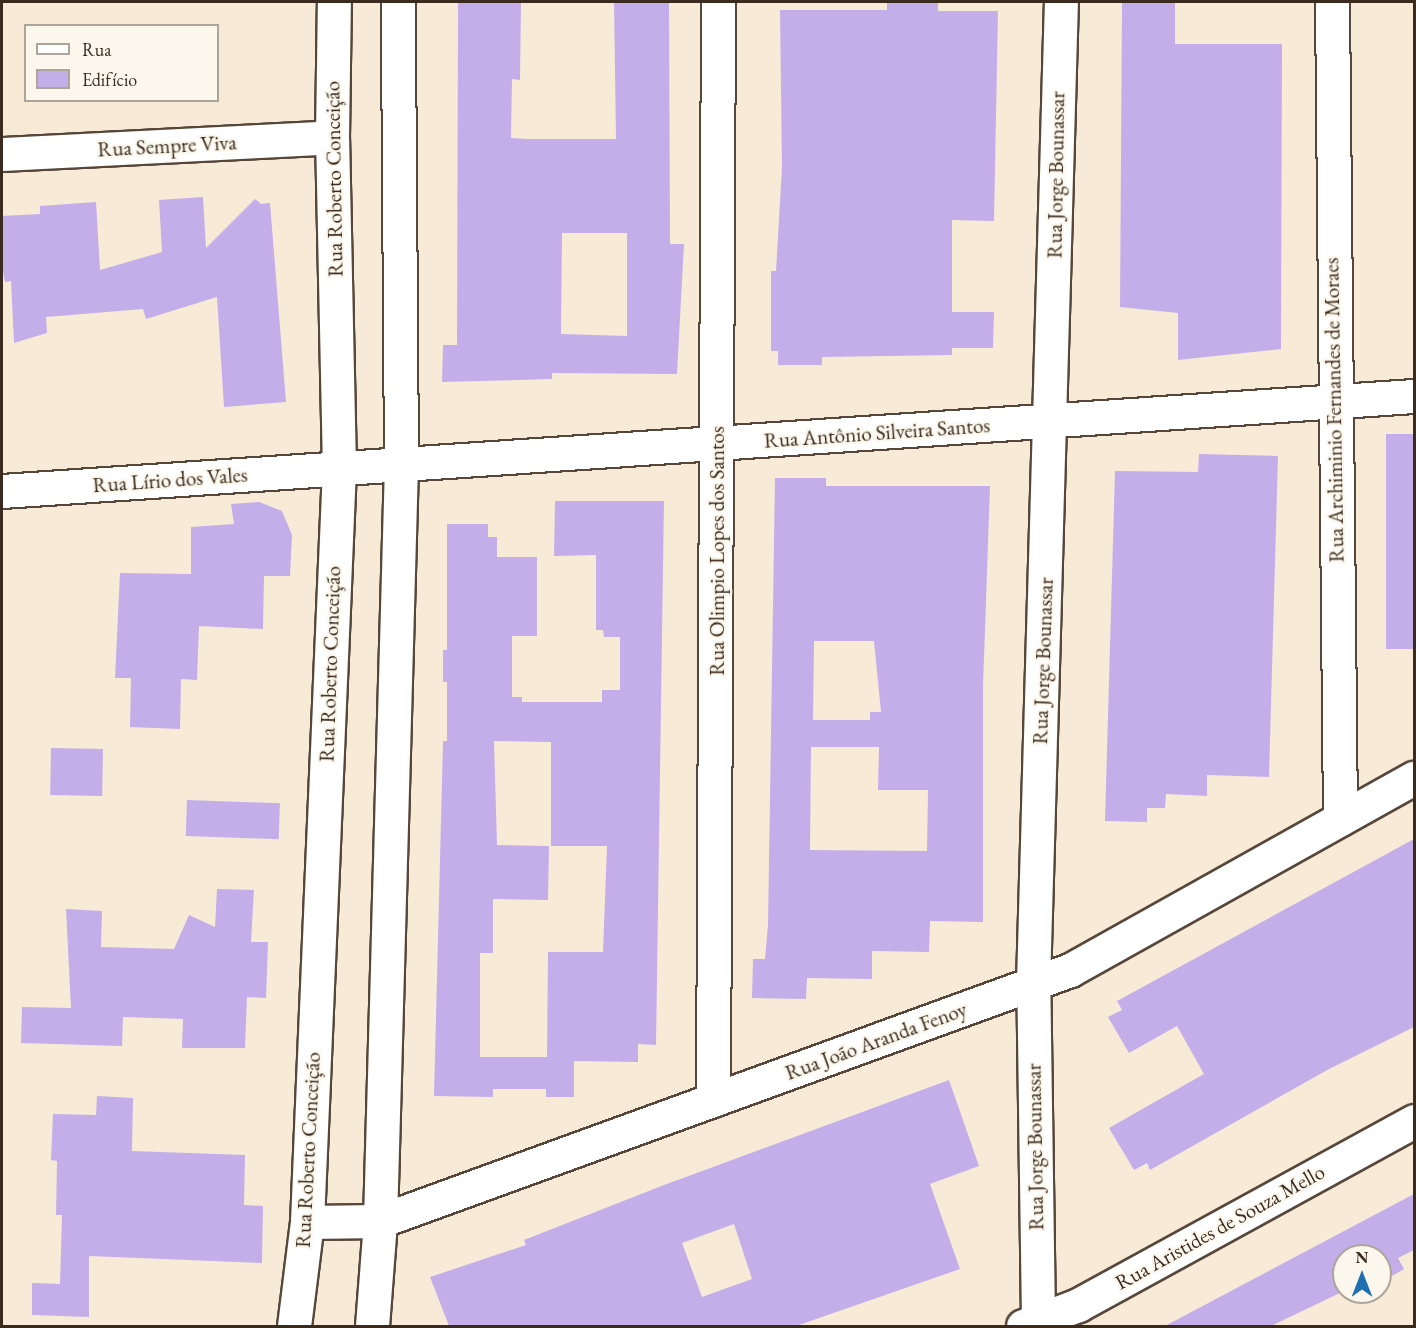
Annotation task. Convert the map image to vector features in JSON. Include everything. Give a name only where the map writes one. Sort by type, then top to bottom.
[{"type":"street","name":"Rua Roberto Conceição","points":[[294,1326],[307,1222],[339,469],[332,137],[334,2]]},
{"type":"street","points":[[372,1326],[380,1221],[401,465],[398,2]]},
{"type":"street","name":"Rua Olimpio Lopes dos Santos","points":[[713,1100],[718,2]]},
{"type":"street","name":"Rua Jorge Bounassar","points":[[1030,1324],[1033,983],[1061,2]]},
{"type":"street","name":"Rua Archiminio Fernandes de Moraes","points":[[1332,2],[1333,402],[1340,819]]},
{"type":"street","name":"Rua Sempre Viva","points":[[2,154],[332,137]]},
{"type":"street","name":"Rua Antônio Silveira Santos","points":[[339,469],[1414,396]]},
{"type":"street","name":"Rua Lírio dos Vales","points":[[2,491],[339,469]]},
{"type":"street","name":"Rua João Aranda Fenoy","points":[[307,1222],[380,1221],[1070,970],[1414,778]]},
{"type":"street","name":"Rua Aristides de Souza Mello","points":[[1030,1324],[1078,1305],[1414,1121]]},
{"type":"building","points":[[458,2],[521,2],[520,80],[512,79],[511,138],[616,139],[614,2],[669,2],[670,244],[684,244],[677,374],[552,373],[552,379],[442,382],[443,345],[457,345]],"holes":[[[562,233],[627,233],[627,336],[561,334]]]},
{"type":"building","points":[[887,2],[938,2],[938,11],[998,11],[994,221],[952,220],[952,312],[994,312],[993,348],[952,348],[952,355],[822,357],[822,365],[778,365],[778,351],[771,351],[771,271],[776,271],[782,167],[780,10],[887,10]]},
{"type":"building","points":[[1122,2],[1175,2],[1175,44],[1282,44],[1281,349],[1178,360],[1178,313],[1120,307]]},
{"type":"building","points":[[203,197],[206,248],[255,199],[261,204],[270,203],[286,402],[224,407],[217,297],[146,319],[143,309],[46,317],[47,333],[14,343],[11,281],[5,282],[2,267],[2,216],[40,214],[40,206],[96,202],[100,270],[162,252],[159,200]]},
{"type":"building","points":[[1386,434],[1414,434],[1414,649],[1386,649]]},
{"type":"building","points":[[1199,454],[1278,456],[1269,777],[1207,775],[1207,796],[1166,794],[1165,808],[1147,808],[1147,822],[1105,821],[1115,471],[1198,472]]},
{"type":"building","points":[[775,478],[826,478],[826,486],[990,486],[983,687],[983,922],[930,921],[929,952],[872,951],[872,979],[807,978],[806,999],[752,998],[753,959],[765,959],[768,925]],"holes":[[[814,641],[874,641],[881,712],[870,712],[870,720],[813,720]],[[811,747],[879,747],[878,790],[928,790],[927,851],[810,850]]]},
{"type":"building","points":[[555,501],[664,501],[656,1045],[638,1044],[638,1062],[574,1061],[574,1097],[546,1097],[546,1089],[493,1089],[493,1097],[434,1096],[443,741],[447,741],[447,682],[443,682],[443,650],[447,650],[447,524],[488,524],[488,537],[497,537],[497,557],[537,557],[537,636],[512,636],[512,697],[522,697],[522,702],[602,702],[602,690],[620,690],[620,637],[604,637],[603,630],[596,630],[596,555],[554,556]],"holes":[[[494,741],[551,742],[551,846],[607,846],[603,952],[548,952],[547,1057],[480,1057],[480,953],[493,953],[493,899],[548,900],[549,846],[497,845]]]},
{"type":"building","points":[[259,502],[282,511],[292,535],[290,576],[264,576],[263,629],[199,626],[197,680],[181,679],[180,729],[130,727],[131,678],[115,678],[120,573],[191,574],[191,527],[234,524],[231,504]]},
{"type":"building","points":[[51,748],[103,749],[102,796],[50,795]]},
{"type":"building","points":[[187,800],[280,803],[279,839],[186,836]]},
{"type":"building","points":[[1414,839],[1414,1027],[1329,1069],[1150,1170],[1147,1163],[1134,1170],[1109,1128],[1204,1074],[1177,1026],[1129,1053],[1108,1017],[1122,1010],[1117,1001]]},
{"type":"building","points":[[217,889],[254,890],[251,942],[268,942],[266,998],[247,997],[245,1048],[182,1048],[183,1019],[123,1017],[122,1046],[21,1043],[22,1007],[71,1008],[66,909],[102,911],[101,947],[174,949],[189,915],[215,927]]},
{"type":"building","points":[[949,1080],[979,1166],[930,1184],[960,1269],[796,1326],[449,1326],[430,1277],[526,1245],[524,1240],[664,1185]],"holes":[[[734,1224],[752,1279],[702,1297],[682,1243]]]},
{"type":"building","points":[[97,1096],[133,1098],[132,1151],[245,1155],[244,1205],[263,1206],[262,1263],[89,1256],[89,1317],[32,1315],[32,1283],[60,1284],[62,1215],[56,1215],[57,1161],[51,1160],[53,1114],[96,1115]]},
{"type":"building","points":[[1414,1194],[1414,1250],[1398,1258],[1404,1269],[1392,1276],[1392,1244],[1332,1244],[1332,1297],[1271,1326],[1165,1326]]}]
